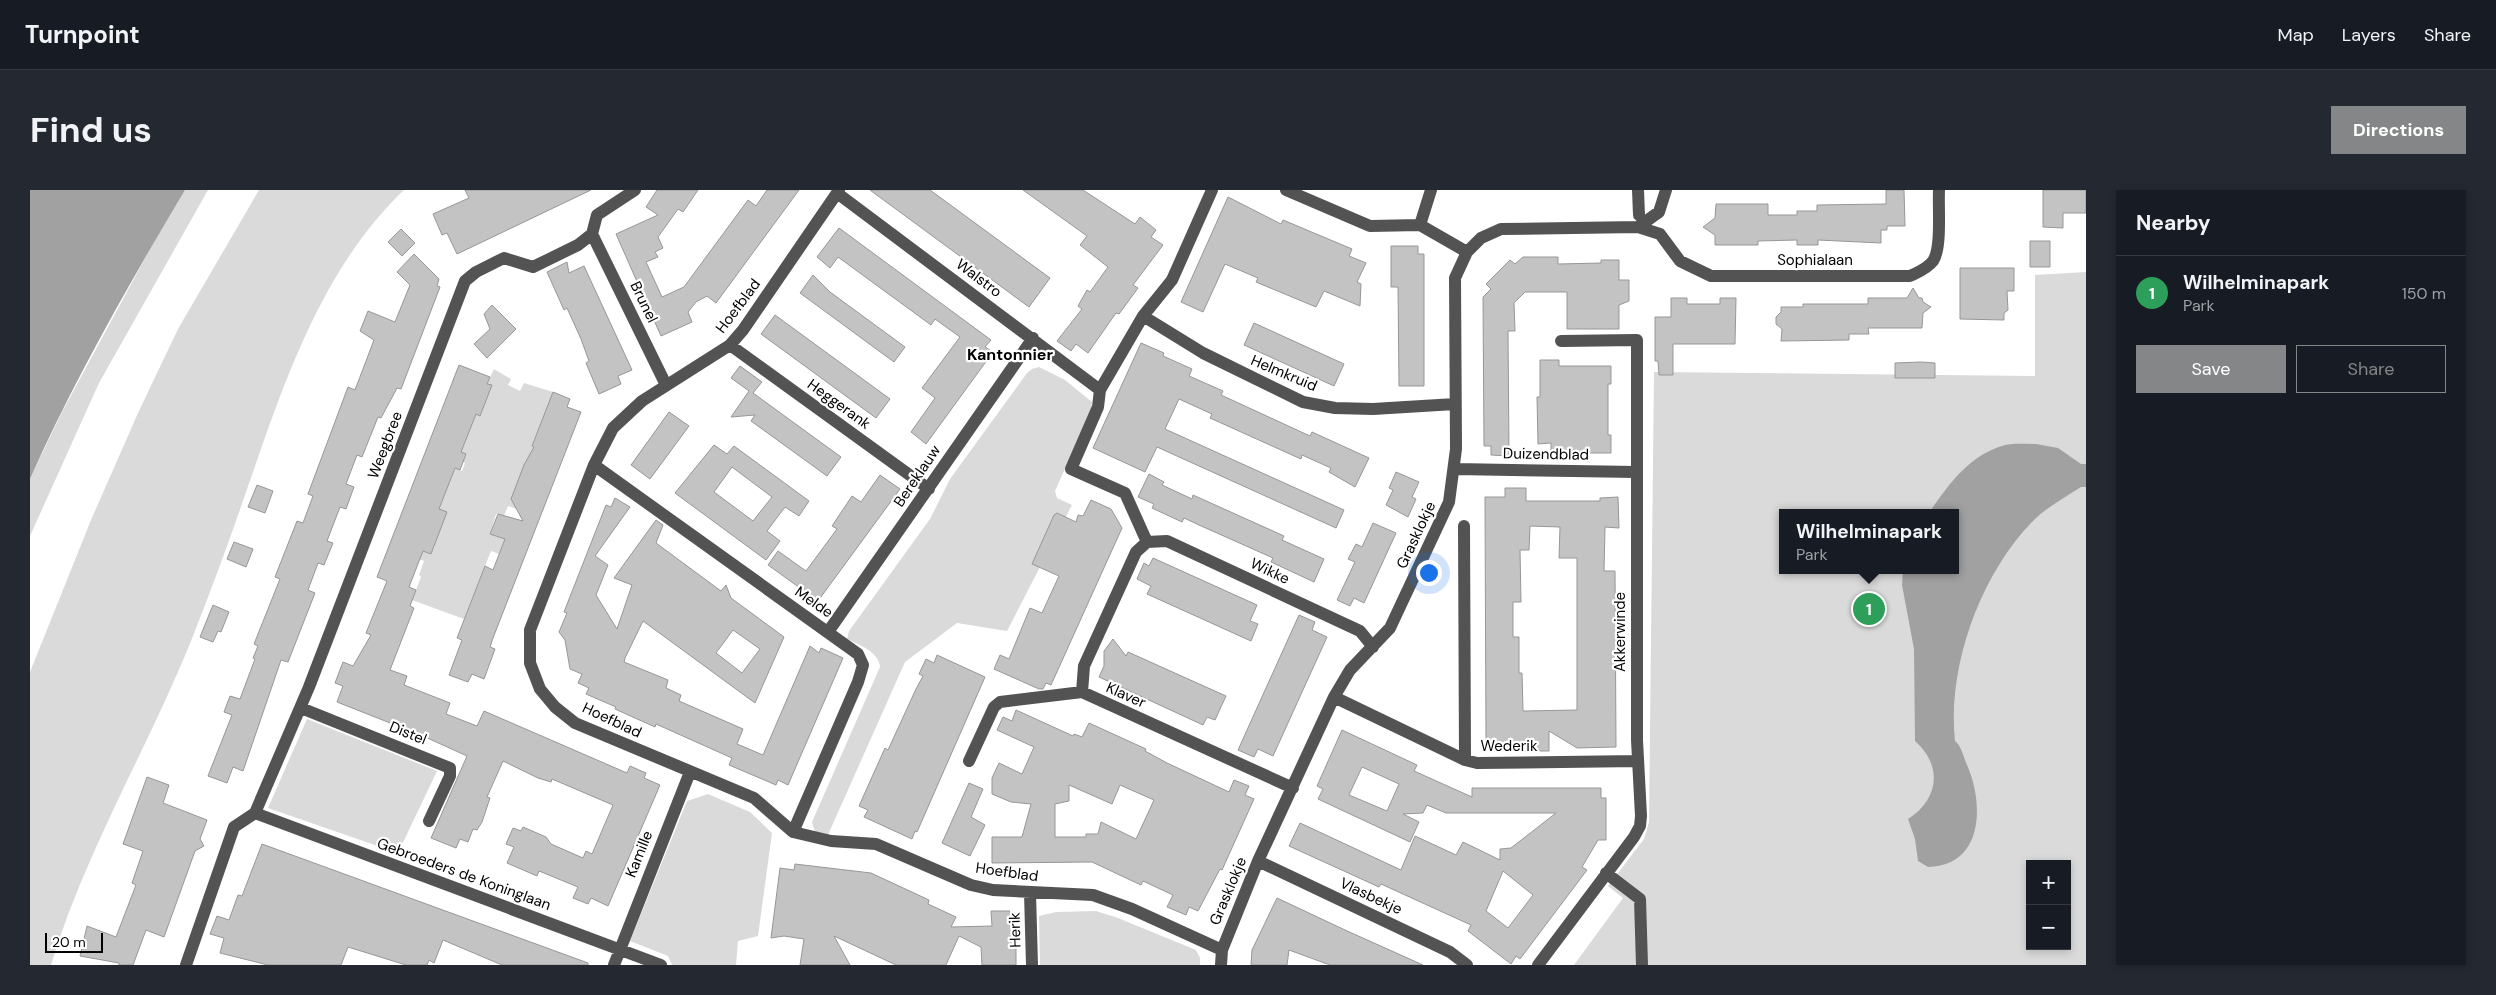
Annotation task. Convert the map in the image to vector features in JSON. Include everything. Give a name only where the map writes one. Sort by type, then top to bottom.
[{"type":"street","points":[[592,234],[597,215],[635,190]]},
{"type":"street","points":[[1082,692],[1084,666],[1136,552],[1146,542],[1125,493],[1071,469],[1098,407],[1100,390],[1143,316],[1172,280],[1212,190]]},
{"type":"street","points":[[1286,190],[1370,226],[1420,225],[1467,252]]},
{"type":"street","points":[[1420,225],[1431,190]]},
{"type":"street","points":[[1638,190],[1638,221],[1659,212],[1666,190]]},
{"type":"street","name":"Sophialaan","points":[[1638,221],[1660,234],[1680,261],[1711,276],[1910,276],[1925,269],[1934,260],[1937,246],[1939,190]]},
{"type":"street","name":"Walstro","points":[[838,192],[1100,390]]},
{"type":"street","name":"Hoefblad","points":[[838,192],[743,330],[730,345],[642,401],[613,428],[594,464],[530,630],[530,663],[540,689],[555,707],[575,723],[754,798],[793,832],[831,841],[876,844],[971,885],[993,890],[1093,895],[1132,909],[1222,950]]},
{"type":"street","name":"Grasklokje","points":[[1221,965],[1222,950],[1258,862],[1294,788],[1334,698],[1350,670],[1390,628],[1449,502],[1455,469],[1454,278],[1467,252],[1481,238],[1501,229],[1638,221]]},
{"type":"street","name":"Brunel","points":[[592,234],[666,385]]},
{"type":"street","name":"Weegbree","points":[[255,814],[301,708],[465,281],[476,272],[504,258],[533,267],[578,245],[592,234]]},
{"type":"street","name":"Helmkruid","points":[[1143,316],[1203,353],[1302,402],[1335,408],[1373,409],[1455,404]]},
{"type":"street","name":"Bereklauw","points":[[828,632],[1033,338]]},
{"type":"street","name":"Akkerwinde","points":[[1538,965],[1640,826],[1641,816],[1638,761],[1637,340],[1561,340]]},
{"type":"street","name":"Heggerank","points":[[730,345],[929,489]]},
{"type":"street","name":"Melde","points":[[594,464],[858,654],[863,665],[858,682],[793,832]]},
{"type":"street","name":"Duizendblad","points":[[1455,469],[1636,472]]},
{"type":"street","points":[[1464,526],[1465,760]]},
{"type":"street","name":"Wikke","points":[[1146,542],[1167,541],[1285,595],[1360,631],[1373,647]]},
{"type":"street","name":"Klaver","points":[[969,761],[994,707],[1000,702],[1082,692],[1294,788]]},
{"type":"street","name":"Wederik","points":[[1334,698],[1465,760],[1476,763],[1638,761]]},
{"type":"street","name":"Distel","points":[[301,708],[450,768],[450,776],[429,821]]},
{"type":"street","name":"Kamille","points":[[614,965],[690,772]]},
{"type":"street","points":[[186,965],[234,827],[255,814]]},
{"type":"street","name":"Gebroeders de Koninglaan","points":[[255,814],[660,965]]},
{"type":"street","name":"Vlasbekje","points":[[1258,862],[1450,952],[1467,965]]},
{"type":"street","points":[[1606,873],[1640,899],[1642,965]]},
{"type":"street","name":"Herik","points":[[1030,893],[1032,965]]},
{"type":"shaded area","points":[[30,190],[185,190],[103,333],[30,479]]},
{"type":"shaded area","points":[[185,190],[208,190],[99,383],[30,536],[30,479],[62,412],[155,240]]},
{"type":"shaded area","points":[[259,190],[404,190],[375,222],[349,256],[307,331],[274,411],[191,641],[174,682],[81,882],[51,965],[30,965],[30,672],[91,520],[138,413],[178,329]]},
{"type":"shaded area","points":[[2086,272],[2086,965],[1574,965],[1623,898],[1608,886],[1644,839],[1649,822],[1654,372],[2035,376],[2035,275]]},
{"type":"shaded area","points":[[1039,367],[1065,380],[1092,402],[1091,410],[1055,491],[1057,498],[1072,505],[1007,631],[957,623],[905,662],[827,837],[815,832],[812,822],[880,667],[873,653],[847,639],[849,631],[930,519],[950,479],[1027,373]]},
{"type":"shaded area","points":[[494,369],[511,379],[508,385],[520,391],[524,383],[553,392],[550,400],[557,403],[544,415],[532,445],[534,446],[517,509],[508,506],[504,516],[496,514],[490,534],[505,539],[499,554],[491,551],[464,619],[412,600],[421,577],[419,575],[424,561],[419,559],[423,551],[431,554],[435,546],[426,542],[446,512],[439,509],[455,468],[462,471],[466,454],[461,452],[481,400],[491,385],[487,384]]},
{"type":"shaded area","points":[[2036,444],[2058,448],[2081,464],[2086,464],[2086,487],[2081,487],[2055,504],[2031,523],[1996,569],[1982,596],[1962,653],[1956,683],[1954,713],[1955,741],[1962,752],[1973,780],[1977,814],[1975,830],[1969,844],[1960,856],[1946,864],[1928,867],[1918,861],[1915,839],[1908,819],[1926,802],[1934,782],[1930,761],[1915,741],[1914,649],[1902,585],[1903,574],[1959,574],[1959,509],[1932,509],[1952,481],[1970,463],[1992,450],[2005,445]]},
{"type":"shaded area","points":[[307,719],[437,771],[398,853],[268,808]]},
{"type":"shaded area","points":[[708,794],[750,812],[772,833],[758,936],[738,941],[736,965],[672,965],[668,956],[630,941],[687,801]]},
{"type":"shaded area","points":[[1096,911],[1196,950],[1200,958],[1200,965],[1040,965],[1039,916],[1056,912]]},
{"type":"building","points":[[465,190],[591,190],[457,254],[447,233],[442,235],[433,214],[469,198]]},
{"type":"building","points":[[657,190],[698,190],[683,212],[678,209],[658,237],[663,248],[655,252],[658,257],[646,262],[662,297],[684,287],[748,200],[756,206],[767,190],[799,190],[716,303],[707,296],[696,302],[688,312],[692,322],[661,336],[616,234],[658,215],[646,207]]},
{"type":"building","points":[[870,190],[930,190],[1050,278],[1029,307]]},
{"type":"building","points":[[1023,190],[1083,190],[1135,224],[1140,217],[1156,230],[1151,237],[1163,245],[1133,285],[1138,288],[1119,314],[1116,313],[1088,353],[1076,344],[1071,351],[1057,341],[1082,309],[1078,306],[1087,290],[1090,292],[1108,267],[1080,245],[1087,236]]},
{"type":"building","points":[[1886,190],[1904,190],[1905,226],[1887,226],[1887,230],[1881,230],[1881,243],[1818,240],[1818,245],[1797,245],[1797,240],[1758,241],[1758,245],[1715,245],[1715,235],[1703,227],[1715,218],[1716,204],[1768,204],[1768,215],[1797,215],[1797,211],[1817,211],[1817,205],[1886,204]]},
{"type":"building","points":[[2043,190],[2086,190],[2086,213],[2063,213],[2063,228],[2043,227]]},
{"type":"building","points":[[1228,197],[1281,224],[1283,220],[1352,249],[1349,256],[1366,263],[1357,282],[1361,284],[1360,306],[1324,291],[1316,307],[1256,282],[1258,278],[1225,264],[1203,312],[1181,302]]},
{"type":"building","points":[[839,228],[991,340],[985,347],[993,352],[926,444],[911,432],[935,398],[922,388],[960,337],[935,319],[931,325],[838,257],[830,268],[817,257]]},
{"type":"building","points":[[401,229],[415,243],[402,256],[388,242]]},
{"type":"building","points":[[2030,241],[2050,241],[2050,267],[2030,267]]},
{"type":"building","points":[[1391,246],[1418,246],[1418,254],[1424,254],[1424,386],[1399,386],[1398,287],[1391,287]]},
{"type":"building","points":[[414,254],[439,279],[437,286],[440,287],[401,389],[397,388],[381,418],[378,417],[362,457],[357,455],[346,484],[354,487],[346,509],[340,507],[327,541],[333,543],[324,565],[318,563],[308,590],[315,593],[288,662],[281,660],[243,771],[233,767],[227,783],[208,776],[232,715],[224,712],[230,696],[240,699],[255,659],[253,658],[258,646],[254,644],[280,579],[275,577],[297,521],[303,523],[313,496],[308,494],[348,387],[355,390],[374,340],[360,331],[368,311],[395,322],[410,285],[397,272]]},
{"type":"building","points":[[1523,257],[1558,257],[1558,264],[1601,263],[1601,260],[1619,260],[1619,280],[1629,280],[1629,301],[1619,305],[1619,329],[1567,329],[1567,292],[1525,292],[1514,303],[1515,331],[1508,331],[1509,456],[1491,455],[1491,446],[1484,446],[1483,297],[1491,289],[1486,284],[1510,260],[1515,264]]},
{"type":"building","points":[[567,262],[569,273],[584,266],[632,370],[618,376],[621,384],[599,394],[586,363],[589,361],[581,339],[567,308],[564,310],[547,272]]},
{"type":"building","points":[[1960,268],[2014,268],[2014,291],[2007,291],[2008,310],[2004,313],[2004,320],[1960,319]]},
{"type":"building","points":[[813,275],[830,292],[905,347],[894,362],[800,293]]},
{"type":"building","points":[[1913,288],[1919,298],[1922,298],[1923,302],[1931,307],[1923,313],[1922,328],[1868,328],[1869,334],[1849,334],[1849,340],[1781,341],[1782,329],[1776,324],[1776,317],[1781,312],[1781,307],[1803,307],[1803,304],[1868,304],[1868,298],[1907,298]]},
{"type":"building","points":[[1671,298],[1687,298],[1687,304],[1720,304],[1720,298],[1736,298],[1735,344],[1673,344],[1673,375],[1659,375],[1658,361],[1655,361],[1655,317],[1671,317]]},
{"type":"building","points":[[492,305],[516,329],[487,358],[474,344],[490,329],[484,314]]},
{"type":"building","points":[[775,315],[890,399],[876,418],[761,334]]},
{"type":"building","points":[[1254,323],[1344,364],[1334,386],[1244,345]]},
{"type":"building","points":[[1141,343],[1164,353],[1163,356],[1192,369],[1189,376],[1223,391],[1221,395],[1310,436],[1312,432],[1369,458],[1355,487],[1329,472],[1331,468],[1302,455],[1301,459],[1210,418],[1212,414],[1179,399],[1165,429],[1344,510],[1336,528],[1157,447],[1145,472],[1093,448]]},
{"type":"building","points":[[1540,360],[1559,360],[1559,366],[1611,366],[1611,384],[1608,384],[1608,435],[1611,435],[1611,453],[1551,453],[1551,443],[1538,444],[1537,397],[1540,397]]},
{"type":"building","points":[[1895,363],[1935,363],[1935,378],[1895,378]]},
{"type":"building","points":[[459,365],[490,377],[487,384],[492,385],[480,416],[476,414],[461,452],[466,454],[460,470],[455,468],[439,509],[447,512],[431,554],[423,551],[409,587],[416,590],[410,606],[414,608],[390,670],[407,676],[404,685],[450,703],[446,714],[477,726],[484,711],[627,773],[630,766],[646,773],[644,778],[660,785],[608,906],[591,898],[588,904],[573,898],[578,887],[539,871],[537,876],[507,863],[514,847],[506,844],[513,828],[521,831],[523,827],[546,837],[551,844],[583,858],[586,851],[592,854],[613,805],[552,779],[551,782],[538,778],[503,761],[487,797],[490,798],[482,822],[477,830],[473,829],[468,842],[460,839],[456,848],[431,838],[467,756],[423,736],[337,702],[343,686],[335,683],[343,662],[353,666],[371,635],[366,633],[387,581],[377,577]]},
{"type":"building","points":[[740,366],[762,382],[753,393],[841,457],[827,476],[751,421],[755,415],[731,417],[749,391],[731,378]]},
{"type":"building","points":[[553,392],[570,399],[567,407],[581,412],[493,638],[490,647],[495,649],[484,679],[472,674],[468,682],[449,675],[462,640],[457,638],[485,566],[493,570],[505,539],[490,534],[498,514],[523,521],[511,499],[524,465],[534,447],[532,446]]},
{"type":"building","points":[[669,412],[689,426],[650,479],[631,465]]},
{"type":"building","points":[[714,445],[727,454],[734,446],[809,501],[799,516],[785,507],[767,531],[780,541],[766,560],[675,493]],"holes":[[[732,467],[772,497],[753,521],[714,492]]]},
{"type":"building","points":[[1396,472],[1419,482],[1412,497],[1416,499],[1408,517],[1386,505],[1393,490],[1389,488]]},
{"type":"building","points":[[1149,474],[1164,482],[1162,485],[1192,499],[1193,495],[1284,536],[1282,540],[1324,559],[1314,582],[1271,562],[1273,558],[1184,518],[1182,522],[1152,508],[1154,504],[1138,497]]},
{"type":"building","points":[[880,475],[900,489],[818,601],[768,565],[778,551],[806,571],[837,529],[832,526],[852,496],[861,502]]},
{"type":"building","points":[[257,485],[273,491],[265,513],[248,507]]},
{"type":"building","points":[[1505,488],[1526,488],[1526,501],[1600,501],[1600,498],[1618,497],[1619,528],[1605,527],[1604,571],[1615,571],[1616,747],[1577,748],[1549,731],[1549,751],[1490,751],[1490,743],[1486,743],[1485,497],[1505,497]],"holes":[[[1530,526],[1560,527],[1559,558],[1577,558],[1577,710],[1523,711],[1522,673],[1519,673],[1519,637],[1513,637],[1513,602],[1521,602],[1520,550],[1529,550]]]},
{"type":"building","points":[[615,498],[630,507],[595,556],[608,565],[596,595],[617,629],[632,585],[614,578],[656,520],[663,525],[656,543],[721,591],[726,585],[731,598],[784,637],[755,703],[643,621],[625,658],[624,662],[668,680],[666,688],[681,695],[679,701],[743,729],[737,744],[763,755],[810,646],[819,653],[821,648],[843,658],[788,785],[778,780],[776,785],[729,765],[732,758],[656,724],[655,727],[615,709],[616,707],[586,694],[589,688],[578,683],[582,674],[570,669],[565,640],[559,632],[567,613],[564,612],[606,505],[611,507]],"holes":[[[733,630],[760,649],[742,673],[716,653]]]},
{"type":"building","points":[[1091,500],[1111,509],[1122,528],[1051,685],[1046,683],[1043,689],[1039,689],[994,669],[1000,655],[1009,659],[1030,608],[1042,613],[1059,576],[1032,564],[1054,515],[1057,513],[1076,522],[1078,515],[1083,516]]},
{"type":"building","points":[[1373,523],[1396,533],[1364,603],[1354,598],[1350,606],[1337,600],[1355,562],[1348,559],[1356,544],[1362,547]]},
{"type":"building","points":[[234,542],[253,549],[246,567],[227,559]]},
{"type":"building","points":[[1153,558],[1257,605],[1250,621],[1258,624],[1251,641],[1147,594],[1151,586],[1137,579],[1144,563],[1149,566]]},
{"type":"building","points":[[213,605],[229,612],[221,632],[218,631],[213,642],[200,637]]},
{"type":"building","points":[[1299,615],[1315,622],[1312,630],[1327,637],[1273,756],[1258,749],[1254,757],[1238,750]]},
{"type":"building","points":[[1113,639],[1126,656],[1128,652],[1226,696],[1215,720],[1207,717],[1203,725],[1099,677],[1104,666],[1104,651]]},
{"type":"building","points":[[937,655],[985,677],[917,832],[915,831],[912,839],[864,817],[868,810],[859,806],[885,748],[888,750],[923,676],[919,674],[926,659],[934,663]]},
{"type":"building","points":[[1016,710],[1073,736],[1074,734],[1082,737],[1089,723],[1146,749],[1145,751],[1167,763],[1229,792],[1234,780],[1249,786],[1245,795],[1254,799],[1222,870],[1220,869],[1198,911],[1189,907],[1186,915],[1167,907],[1173,895],[1143,881],[1141,885],[1092,862],[992,863],[992,837],[1022,837],[1031,804],[1011,802],[992,794],[992,778],[999,763],[1022,774],[1034,747],[997,730],[1003,717],[1012,721]],"holes":[[[1069,785],[1112,804],[1120,785],[1154,800],[1136,839],[1101,822],[1098,834],[1086,834],[1086,837],[1055,837],[1055,804],[1069,801]]]},
{"type":"building","points":[[1342,730],[1417,765],[1414,771],[1472,797],[1472,788],[1601,788],[1601,798],[1606,798],[1606,840],[1598,840],[1582,867],[1587,870],[1520,959],[1516,956],[1511,964],[1468,931],[1471,925],[1381,884],[1379,887],[1289,846],[1300,823],[1401,870],[1415,836],[1456,855],[1463,842],[1500,860],[1500,849],[1511,848],[1556,813],[1446,813],[1427,805],[1423,813],[1403,814],[1419,822],[1410,842],[1318,799],[1323,789],[1317,786]],"holes":[[[1362,767],[1399,784],[1387,811],[1349,795]],[[1503,871],[1533,895],[1508,928],[1486,911]]]},
{"type":"building","points":[[147,777],[169,785],[163,803],[207,820],[200,839],[204,846],[195,851],[164,937],[146,930],[133,965],[119,965],[119,963],[80,956],[87,926],[116,937],[136,885],[132,883],[143,851],[123,844]]},
{"type":"building","points":[[969,783],[983,789],[971,817],[985,825],[970,856],[942,843]]},
{"type":"building","points":[[262,844],[588,963],[588,965],[502,965],[443,940],[434,963],[429,960],[427,965],[406,965],[348,947],[341,965],[268,965],[220,953],[224,938],[210,934],[217,916],[229,920],[238,895],[242,896]]},
{"type":"building","points":[[795,864],[871,873],[929,900],[928,904],[956,917],[951,927],[992,926],[991,911],[1010,911],[1010,920],[1016,920],[1013,936],[1016,936],[1016,965],[982,965],[981,947],[959,936],[946,965],[896,965],[834,936],[850,965],[800,965],[804,939],[784,936],[771,938],[780,868],[794,870]]},
{"type":"building","points":[[1277,898],[1423,965],[1330,965],[1289,950],[1287,965],[1251,965],[1252,950]]},
{"type":"place","name":"Wilhelminapark","points":[[1869,609]]},
{"type":"district","name":"Kantonnier","points":[[1010,354]]}]
